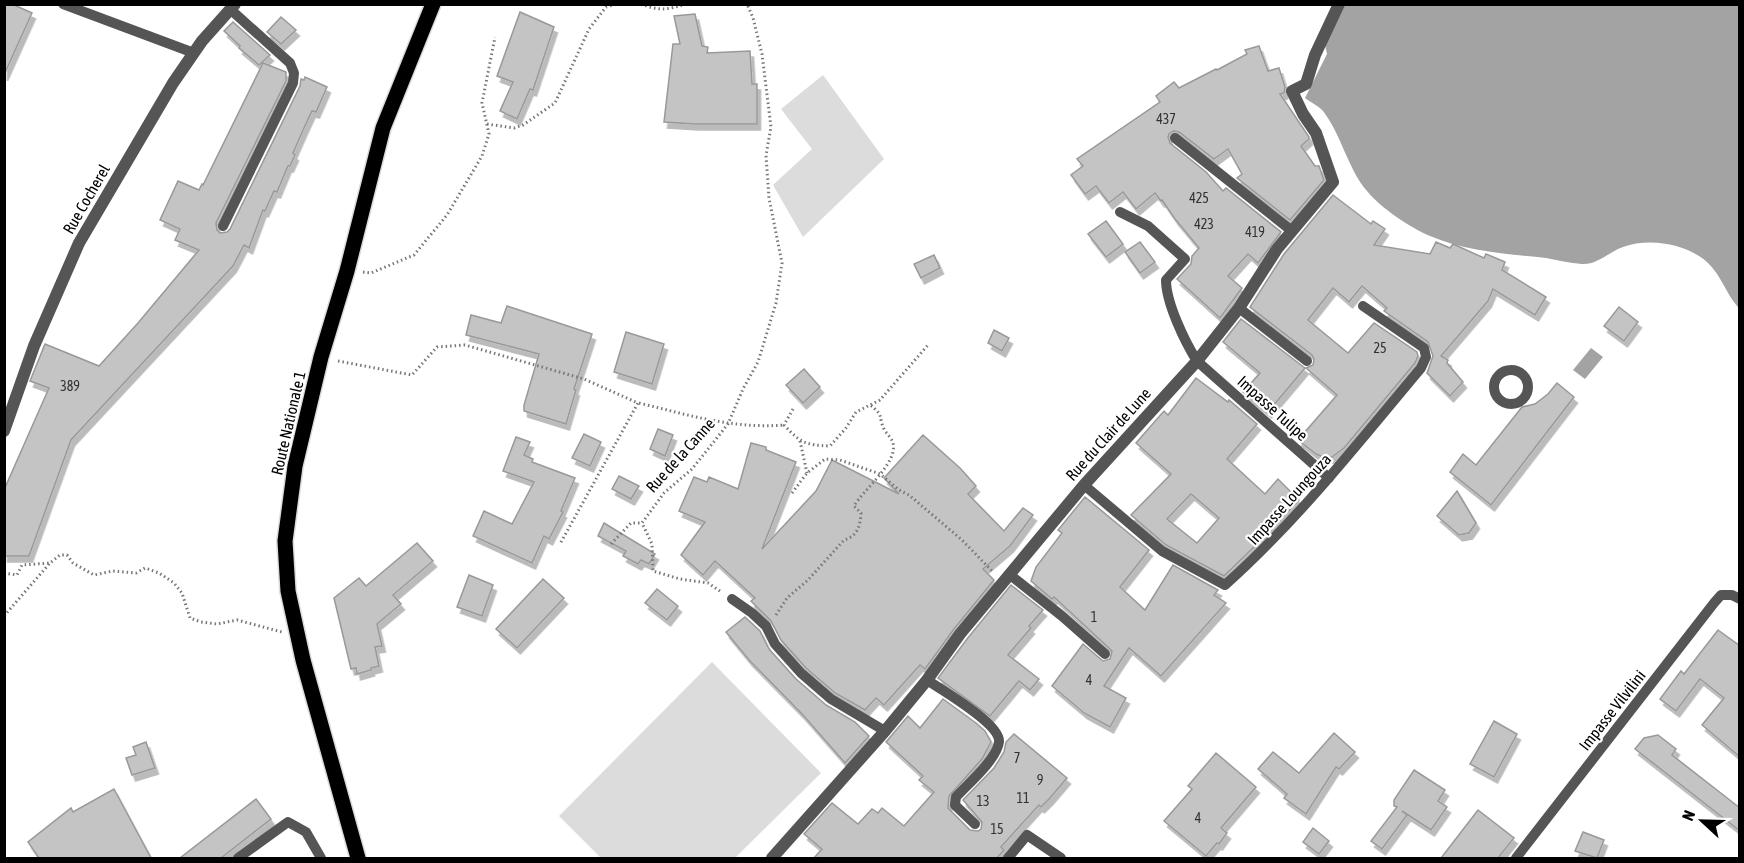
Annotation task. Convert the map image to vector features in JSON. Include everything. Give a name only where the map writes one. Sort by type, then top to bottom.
[{"type":"main road","name":"Route Nationale 1","points":[[358,858],[298,636],[288,591],[285,541],[295,466],[321,357],[347,271],[383,128],[433,4]]},
{"type":"street","name":"Rue du Clair de Lune","points":[[772,858],[885,731],[927,680],[960,634],[1084,485],[1197,360],[1239,308],[1276,249],[1333,182],[1316,133],[1303,114],[1292,91],[1306,84],[1315,54],[1339,4]]},
{"type":"street","name":"Rue Cocherel","points":[[4,431],[34,346],[79,243],[173,83],[194,53],[233,7]]},
{"type":"lane","points":[[63,4],[194,53]]},
{"type":"lane","points":[[223,226],[293,83],[294,73],[290,63],[233,7]]},
{"type":"lane","points":[[1174,138],[1292,231]]},
{"type":"lane","name":"Impasse Tulipe","points":[[1120,212],[1148,226],[1185,259],[1166,280],[1166,292],[1186,344],[1197,360],[1329,478]]},
{"type":"lane","name":"Impasse Loungouza","points":[[1084,485],[1162,551],[1225,585],[1262,552],[1329,478],[1420,368],[1426,357],[1424,348],[1363,306]]},
{"type":"lane","points":[[1239,308],[1307,361]]},
{"type":"lane","points":[[1006,578],[1062,615],[1105,654]]},
{"type":"lane","name":"Impasse Vilvilini","points":[[1516,858],[1714,603],[1721,595],[1732,595],[1740,599]]},
{"type":"lane","points":[[732,599],[752,612],[766,626],[775,644],[801,673],[831,699],[885,731]]},
{"type":"lane","points":[[927,680],[978,714],[996,730],[999,742],[992,758],[956,797],[955,805],[975,824]]},
{"type":"lane","points":[[238,858],[288,822],[306,832],[321,858]]},
{"type":"lane","points":[[1008,858],[1027,835],[1061,858]]},
{"type":"path","points":[[487,124],[514,128],[523,125],[555,102],[589,28],[606,7],[617,4]]},
{"type":"path","points":[[641,4],[655,10],[671,9],[686,4]]},
{"type":"path","name":"Rue de la Canne","points":[[642,523],[664,493],[692,469],[728,424],[758,362],[776,303],[782,263],[769,198],[766,155],[771,127],[762,54],[747,4]]},
{"type":"path","points":[[347,271],[371,273],[414,255],[447,215],[482,156],[489,134],[482,103],[495,37]]},
{"type":"path","points":[[321,357],[412,375],[437,347],[465,345],[584,380],[638,403],[728,424],[763,427],[784,425]]},
{"type":"path","points":[[784,425],[800,441],[830,446],[846,428],[856,411],[880,400],[928,345]]},
{"type":"path","points":[[560,544],[638,403]]},
{"type":"path","points":[[766,626],[787,598],[808,580],[844,540],[850,538],[860,528],[861,513],[854,506],[894,454],[892,441],[884,429],[880,412],[869,404]]},
{"type":"path","points":[[784,425],[793,409]]},
{"type":"path","points":[[800,441],[807,473]]},
{"type":"path","points":[[792,493],[807,473],[825,459],[840,460],[880,474],[952,531],[984,564],[1006,578]]},
{"type":"path","points":[[611,544],[631,523],[642,523],[652,544],[653,571],[681,579],[708,583],[732,599]]},
{"type":"path","points":[[4,616],[50,563],[60,555],[67,555],[83,570],[94,575],[113,571],[136,573],[145,568],[152,569],[174,584],[182,593],[190,618],[201,622],[217,624],[237,620],[298,636]]},
{"type":"path","points":[[4,573],[17,575],[22,565],[50,563]]},
{"type":"shaded area","points":[[1344,5],[1739,5],[1739,308],[1709,264],[1694,253],[1674,246],[1653,243],[1633,244],[1593,262],[1577,264],[1486,251],[1443,241],[1422,232],[1388,210],[1360,182],[1335,130],[1323,111],[1305,98],[1327,54],[1324,40]]},
{"type":"shaded area","points":[[823,75],[884,159],[803,237],[773,185],[812,149],[781,109]]},
{"type":"shaded area","points":[[1591,348],[1603,357],[1585,379],[1573,370]]},
{"type":"shaded area","points":[[712,662],[821,773],[735,858],[601,858],[559,816]]},
{"type":"building","points":[[4,4],[12,4],[32,13],[4,75]]},
{"type":"building","points":[[520,12],[554,27],[533,90],[530,89],[517,119],[500,111],[513,82],[497,76]]},
{"type":"building","points":[[695,14],[702,46],[708,47],[707,53],[750,51],[752,84],[757,84],[757,124],[664,122],[673,44],[680,44],[674,16]]},
{"type":"building","points":[[281,17],[296,30],[281,44],[267,32]]},
{"type":"building","points":[[233,22],[270,55],[259,65],[224,31]]},
{"type":"building","points":[[1259,46],[1268,71],[1279,68],[1285,87],[1284,93],[1280,94],[1309,137],[1301,146],[1315,166],[1319,166],[1324,180],[1290,220],[1237,178],[1242,174],[1228,149],[1214,159],[1179,132],[1173,131],[1169,134],[1170,143],[1206,172],[1223,191],[1226,188],[1281,232],[1258,263],[1248,254],[1228,276],[1242,288],[1220,318],[1177,279],[1191,264],[1192,256],[1199,248],[1155,193],[1136,209],[1123,192],[1109,203],[1096,186],[1085,194],[1071,175],[1083,166],[1077,159],[1160,102],[1156,96],[1174,82],[1179,88],[1247,54],[1245,50]]},
{"type":"building","points":[[263,63],[286,72],[286,81],[216,223],[220,233],[230,229],[300,86],[301,79],[304,80],[305,77],[327,87],[316,112],[312,111],[293,153],[295,155],[277,192],[274,191],[265,211],[263,210],[249,248],[244,245],[233,266],[71,440],[29,556],[4,556],[4,490],[49,388],[30,381],[45,344],[99,366],[199,250],[175,240],[180,229],[160,220],[178,181],[199,190],[203,185]]},
{"type":"building","points":[[1333,195],[1371,224],[1373,221],[1385,229],[1374,245],[1430,254],[1436,242],[1450,248],[1453,244],[1484,258],[1486,254],[1505,262],[1502,270],[1546,297],[1535,315],[1493,289],[1488,301],[1441,356],[1448,360],[1447,363],[1463,382],[1450,396],[1427,373],[1433,356],[1428,342],[1384,311],[1387,308],[1362,286],[1349,302],[1333,288],[1308,320],[1348,353],[1374,323],[1417,352],[1418,356],[1415,363],[1344,448],[1332,457],[1323,457],[1298,440],[1337,395],[1306,368],[1313,365],[1312,355],[1250,307],[1284,254]]},
{"type":"building","points":[[1106,221],[1123,244],[1106,257],[1088,234]]},
{"type":"building","points":[[1140,242],[1155,262],[1140,273],[1125,252]]},
{"type":"building","points":[[934,255],[940,268],[921,278],[914,264]]},
{"type":"building","points":[[507,306],[592,334],[574,389],[576,390],[566,424],[524,411],[539,354],[466,335],[471,315],[501,323]]},
{"type":"building","points":[[1619,307],[1638,322],[1624,341],[1604,326]]},
{"type":"building","points":[[1241,319],[1305,368],[1268,412],[1243,392],[1260,373],[1223,342]]},
{"type":"building","points":[[994,330],[1009,338],[1002,351],[988,343]]},
{"type":"building","points":[[626,332],[664,344],[652,384],[614,372]]},
{"type":"building","points":[[804,369],[820,387],[803,403],[786,385]]},
{"type":"building","points":[[1196,378],[1228,402],[1229,400],[1257,424],[1227,459],[1265,494],[1278,479],[1299,500],[1287,513],[1285,511],[1255,546],[1224,576],[1166,545],[1131,515],[1171,474],[1136,443],[1164,411],[1168,415]],"holes":[[[1191,494],[1219,518],[1197,543],[1167,519]]]},
{"type":"building","points":[[1557,383],[1574,397],[1491,505],[1450,472],[1463,454],[1476,465],[1522,407],[1535,404]]},
{"type":"building","points":[[658,429],[673,435],[665,456],[650,449]]},
{"type":"building","points":[[584,434],[601,442],[590,466],[572,458]]},
{"type":"building","points":[[923,435],[960,468],[976,486],[968,494],[1004,531],[1023,508],[1033,515],[1010,546],[983,569],[994,580],[925,669],[920,665],[884,705],[876,698],[865,710],[835,693],[806,668],[781,640],[771,621],[751,601],[755,598],[715,561],[703,575],[681,555],[705,522],[679,511],[694,477],[707,482],[709,477],[738,489],[751,443],[766,447],[766,450],[796,462],[762,549],[816,491],[832,460],[899,494],[884,478]]},
{"type":"building","points":[[516,437],[530,442],[524,455],[533,459],[532,462],[575,478],[561,511],[563,512],[549,539],[544,536],[532,563],[473,536],[484,511],[512,524],[534,482],[503,471]]},
{"type":"building","points":[[619,476],[639,486],[631,499],[612,489]]},
{"type":"building","points":[[1457,491],[1476,523],[1469,533],[1459,535],[1437,516]]},
{"type":"building","points":[[1085,497],[1149,550],[1120,587],[1145,610],[1173,565],[1218,590],[1214,595],[1226,603],[1161,676],[1129,648],[1104,686],[1126,698],[1110,727],[1084,713],[1052,686],[1083,644],[1103,661],[1110,659],[1112,651],[1054,597],[1052,599],[1031,581],[1036,567],[1062,533],[1058,530]]},
{"type":"building","points":[[604,523],[655,554],[649,564],[641,560],[638,564],[623,556],[626,551],[598,536]]},
{"type":"building","points":[[417,543],[433,561],[393,595],[401,604],[377,624],[382,646],[375,647],[379,666],[357,674],[356,668],[351,669],[334,598],[359,578],[366,586]]},
{"type":"building","points":[[469,575],[493,585],[482,616],[457,607]]},
{"type":"building","points":[[543,579],[564,598],[517,648],[496,629]]},
{"type":"building","points":[[1011,585],[1043,610],[1008,655],[1039,679],[1030,690],[1019,681],[990,716],[938,678]]},
{"type":"building","points":[[657,589],[678,606],[667,620],[645,603]]},
{"type":"building","points":[[745,617],[760,631],[769,649],[796,679],[826,705],[855,722],[869,736],[845,763],[802,714],[749,660],[726,632]]},
{"type":"building","points":[[1718,630],[1740,646],[1740,757],[1702,725],[1724,698],[1700,679],[1676,711],[1660,699],[1681,671],[1684,674]]},
{"type":"building","points":[[943,699],[985,731],[991,742],[982,759],[949,796],[948,808],[970,830],[981,829],[982,822],[963,800],[994,768],[1004,752],[1006,742],[1014,734],[1067,778],[1001,847],[1004,850],[997,858],[814,858],[822,849],[804,834],[832,803],[858,824],[872,809],[878,813],[882,808],[904,826],[934,792],[919,780],[923,776],[886,742],[908,716],[920,728]]},
{"type":"building","points":[[1494,721],[1517,734],[1494,777],[1470,764]]},
{"type":"building","points":[[1334,733],[1355,752],[1339,769],[1336,767],[1306,814],[1284,798],[1287,794],[1258,769],[1273,752],[1299,773]]},
{"type":"building","points":[[1658,735],[1676,749],[1672,755],[1740,808],[1740,831],[1635,749],[1644,738]]},
{"type":"building","points":[[146,742],[155,768],[132,775],[126,758],[136,755],[133,747]]},
{"type":"building","points":[[1216,753],[1256,787],[1221,828],[1227,833],[1206,856],[1164,821],[1192,789],[1188,786]]},
{"type":"building","points":[[1414,770],[1445,790],[1438,801],[1447,807],[1431,830],[1402,811],[1407,815],[1382,849],[1371,841],[1397,807],[1394,806],[1394,800]]},
{"type":"building","points":[[114,789],[151,858],[39,858],[28,842],[71,808],[73,812]]},
{"type":"building","points":[[256,799],[271,819],[221,858],[180,858]]},
{"type":"building","points":[[1478,810],[1514,838],[1498,858],[1441,858]]},
{"type":"building","points":[[1313,828],[1329,841],[1319,854],[1303,842]]},
{"type":"building","points":[[1583,832],[1604,840],[1597,858],[1575,851]]}]
